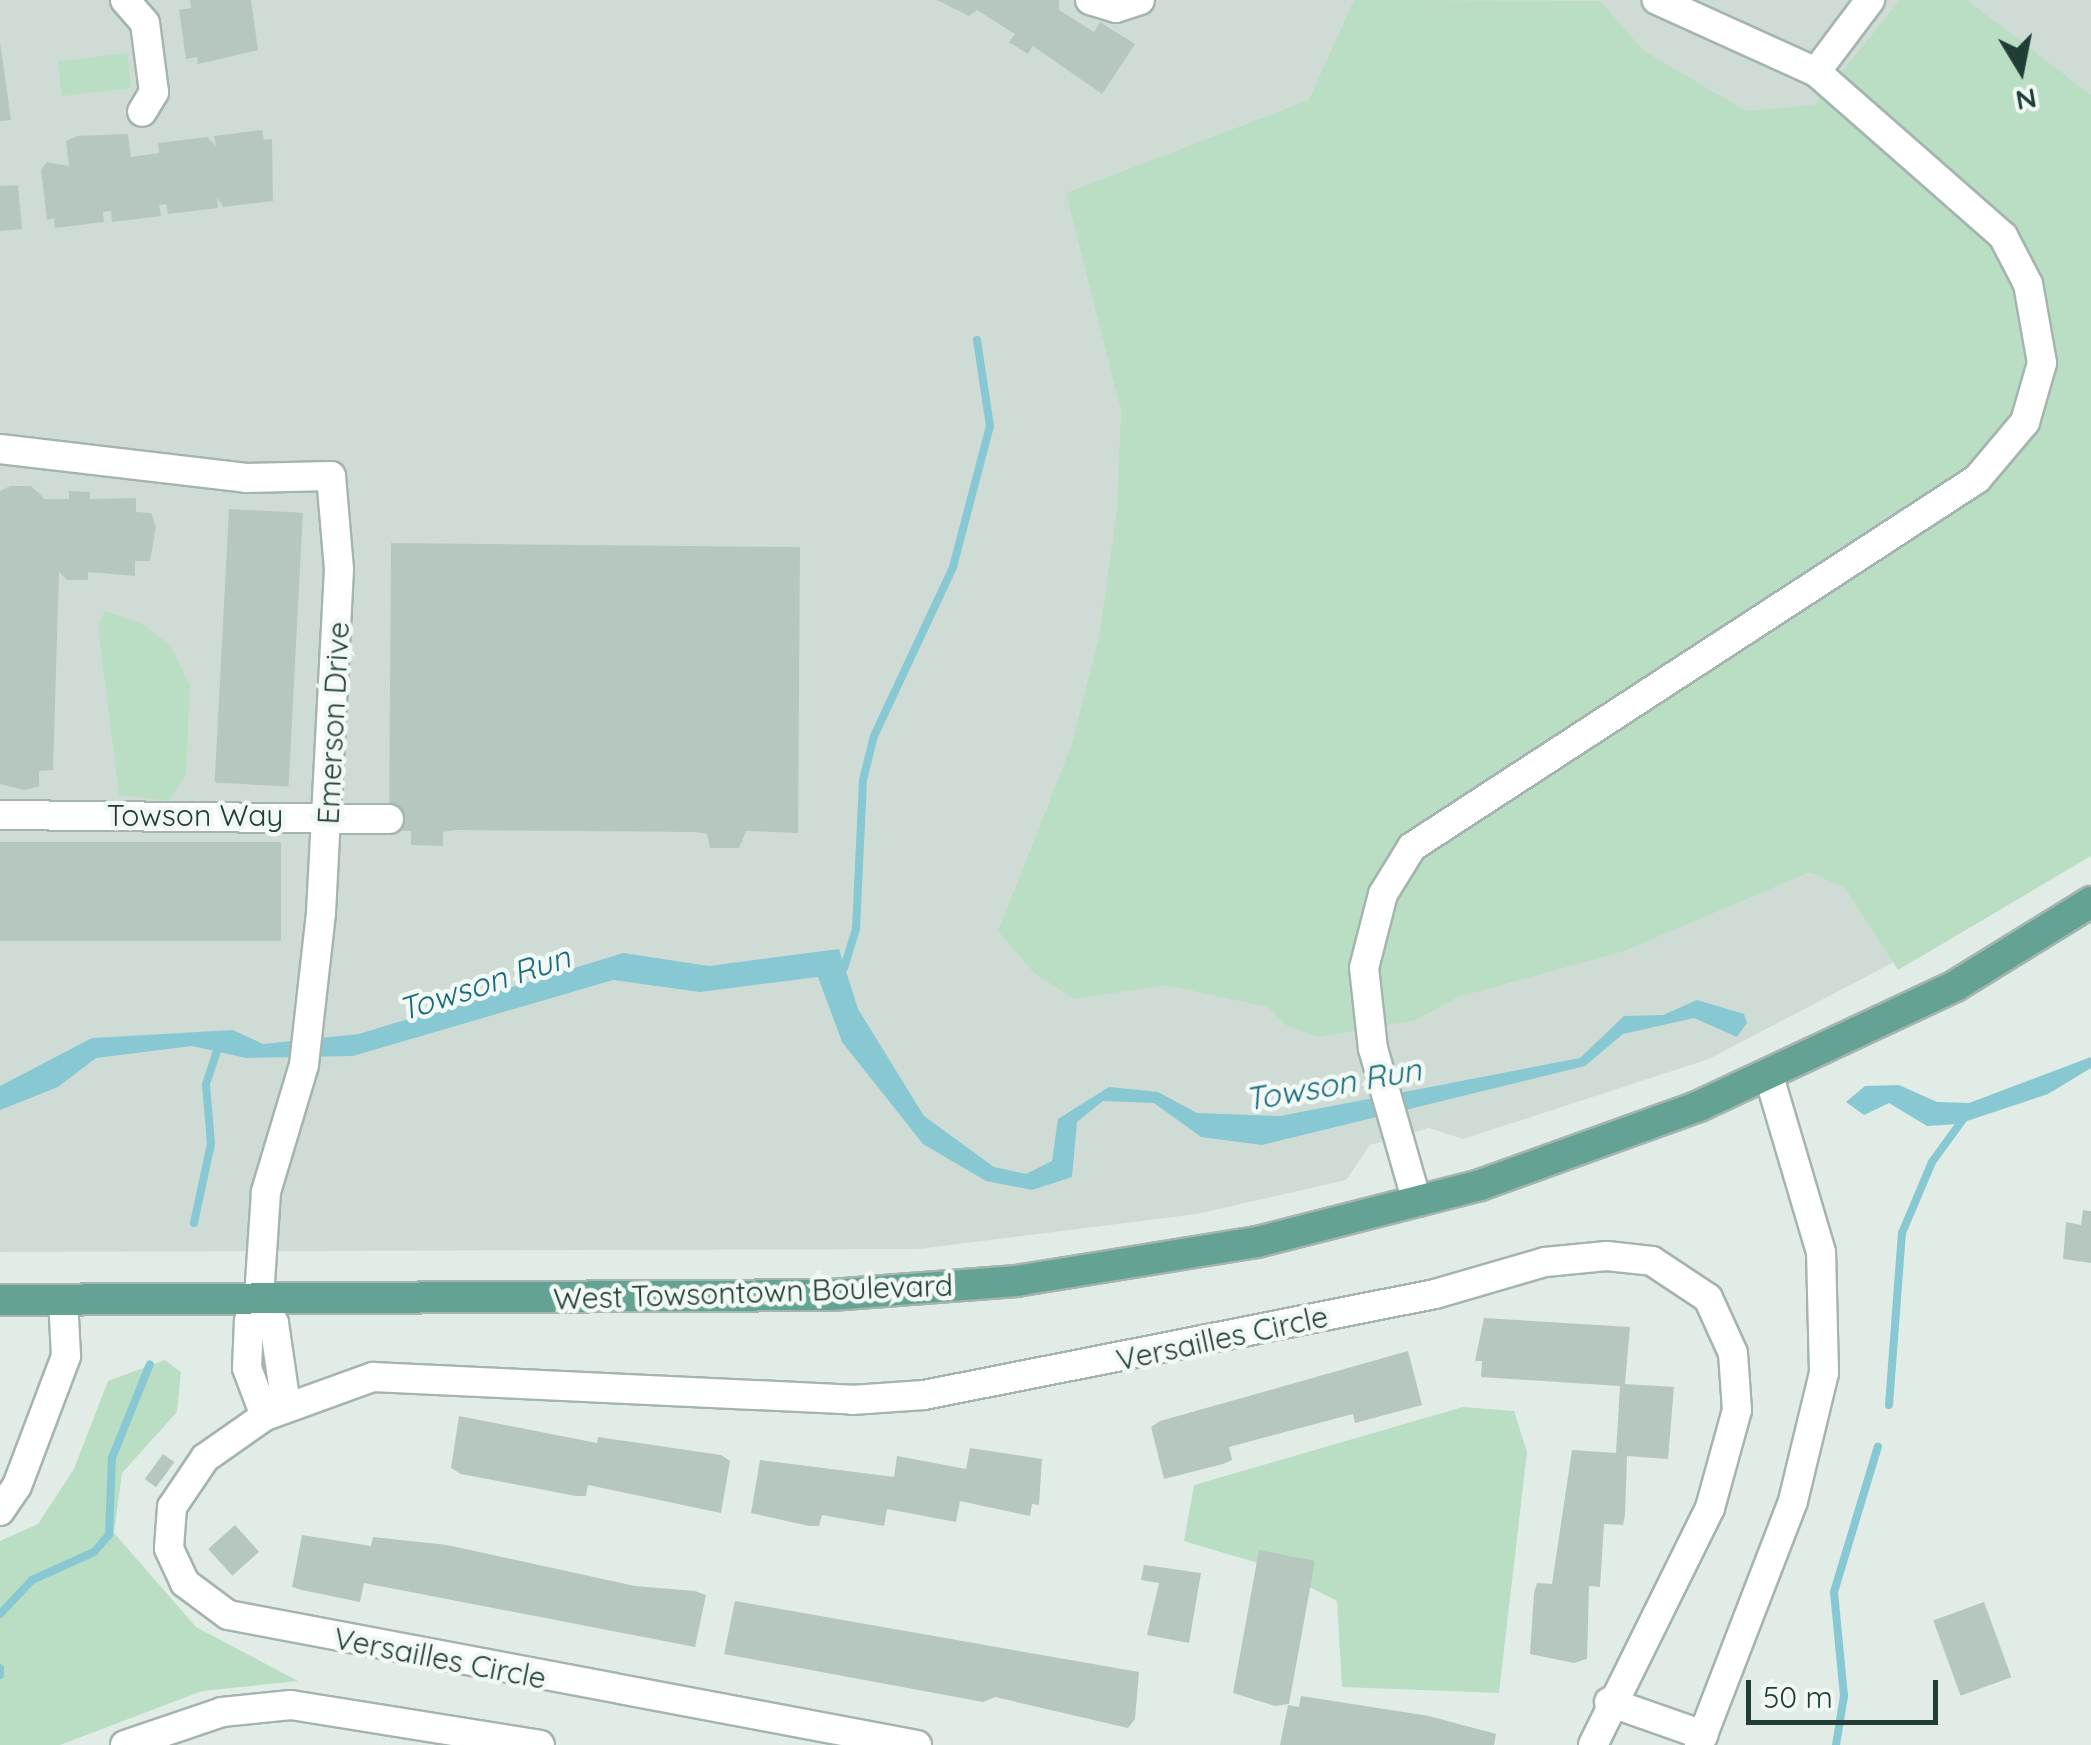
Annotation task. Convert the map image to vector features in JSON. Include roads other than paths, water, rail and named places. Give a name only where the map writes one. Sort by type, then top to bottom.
[{"type":"main road","name":"West Towsontown Boulevard","points":[[0,1300],[692,1298],[913,1290],[1186,1255],[1417,1202],[1620,1138],[1770,1076],[1955,986],[2091,902]]},
{"type":"street","points":[[125,0],[145,24],[154,92],[142,112]]},
{"type":"street","points":[[1090,0],[1116,8],[1140,0]]},
{"type":"street","points":[[1417,1202],[1372,1049],[1368,940],[1383,894],[1412,848],[1977,479],[2025,422],[2042,363],[2040,324],[2003,236],[1816,72],[1656,0]]},
{"type":"street","points":[[1816,72],[1870,0]]},
{"type":"street","name":"Emerson Drive","points":[[0,448],[246,478],[331,476],[339,569],[329,816],[304,1064],[266,1192],[259,1297]]},
{"type":"street","name":"Towson Way","points":[[0,814],[389,818]]},
{"type":"street","points":[[1609,1702],[1701,1740],[1793,1501],[1824,1373],[1821,1252],[1770,1076]]},
{"type":"street","name":"Versailles Circle","points":[[917,1745],[228,1615],[185,1583],[167,1529],[193,1469],[275,1411],[374,1377],[417,1376],[769,1397],[924,1396],[1434,1294],[1545,1262],[1607,1256],[1652,1262],[1708,1298],[1733,1352],[1736,1410],[1710,1508],[1609,1702],[1598,1744]]},
{"type":"street","points":[[259,1297],[246,1368],[275,1411]]},
{"type":"street","points":[[0,1511],[18,1486],[66,1356],[63,1300]]},
{"type":"street","points":[[126,1745],[222,1712],[291,1705],[540,1745]]},
{"type":"water","name":"Towson Run","points":[[839,949],[858,1009],[924,1116],[994,1167],[1026,1174],[1052,1161],[1058,1119],[1109,1087],[1158,1092],[1197,1113],[1280,1116],[1580,1058],[1624,1016],[1663,1015],[1697,1000],[1744,1014],[1747,1023],[1737,1037],[1694,1018],[1623,1034],[1585,1066],[1262,1145],[1201,1137],[1154,1103],[1103,1101],[1077,1122],[1072,1177],[1032,1190],[986,1181],[923,1144],[842,1042],[818,977],[700,992],[613,980],[353,1056],[246,1058],[192,1046],[96,1058],[58,1087],[0,1110],[0,1086],[92,1038],[233,1030],[263,1044],[359,1034],[623,953],[709,966]]},
{"type":"water","points":[[2091,1057],[2091,1068],[2048,1094],[1958,1124],[1927,1126],[1889,1103],[1864,1115],[1846,1102],[1865,1086],[1899,1085],[1937,1102],[1969,1103]]},
{"type":"waterway","points":[[844,968],[856,929],[863,780],[874,736],[953,567],[990,426],[977,340]]},
{"type":"waterway","points":[[194,1223],[211,1144],[206,1084],[220,1042]]},
{"type":"waterway","points":[[1889,1405],[1902,1233],[1932,1162],[1964,1118]]},
{"type":"waterway","points":[[0,1614],[32,1580],[94,1552],[109,1535],[112,1458],[150,1364]]},
{"type":"waterway","points":[[1836,1745],[1844,1696],[1834,1592],[1878,1446]]},
{"type":"waterway","points":[[0,1668],[0,1675]]}]
